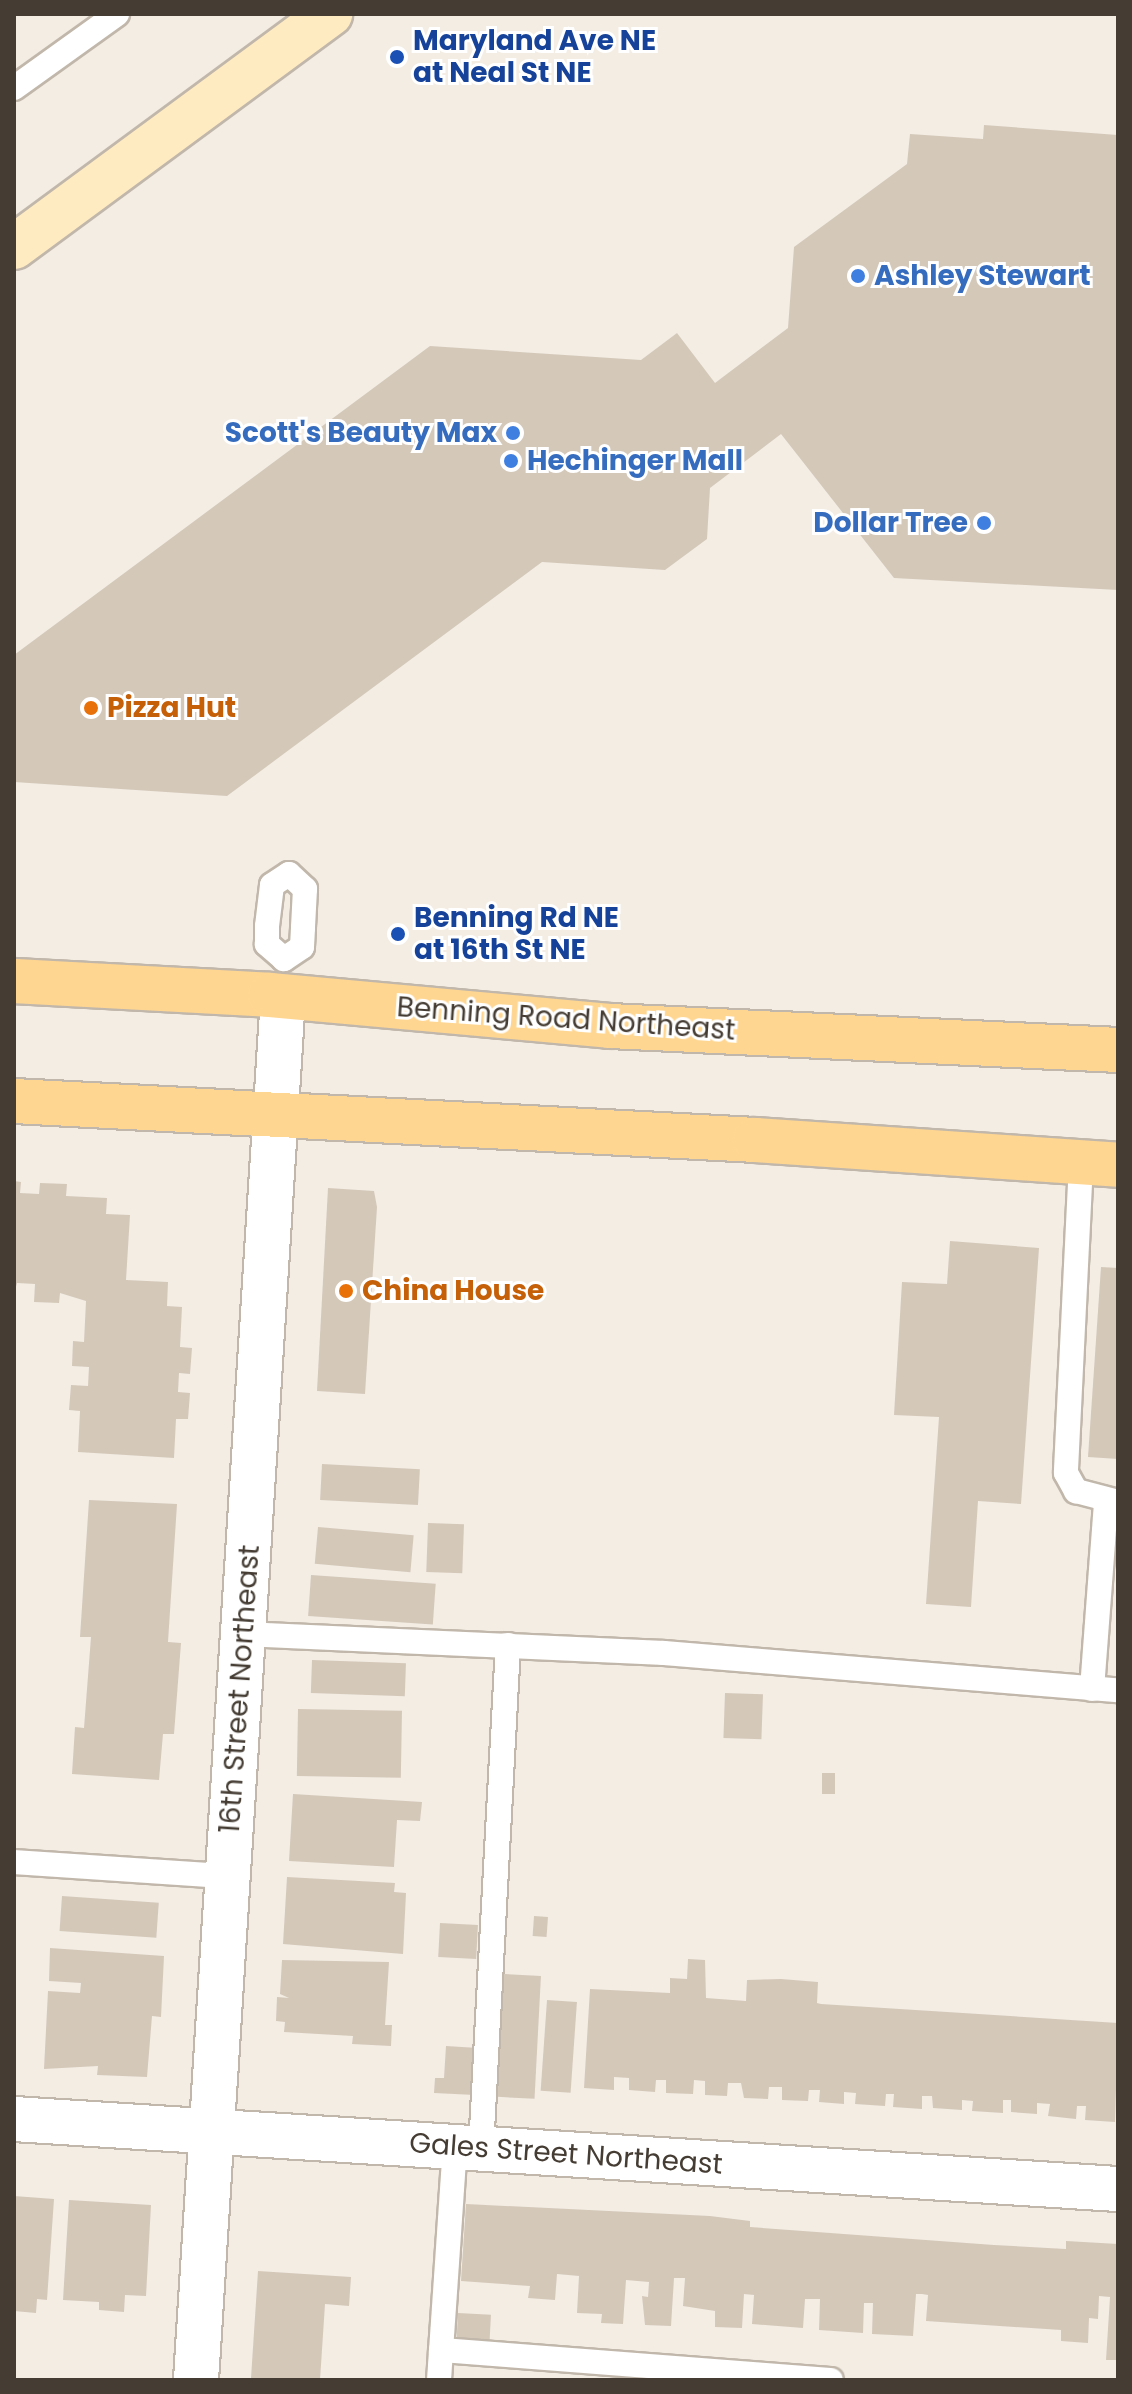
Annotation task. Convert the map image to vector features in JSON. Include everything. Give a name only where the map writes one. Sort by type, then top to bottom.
[{"type":"main road","name":"Benning Road Northeast","points":[[14,981],[284,978],[610,1026],[1118,1050]]},
{"type":"main road","points":[[14,1101],[276,1119],[755,1140],[1100,1164]]},
{"type":"street","points":[[14,247],[330,14]]},
{"type":"street","name":"16th Street Northeast","points":[[196,2380],[284,978]]},
{"type":"street","name":"Gales Street Northeast","points":[[14,2119],[1118,2189]]},
{"type":"lane","points":[[14,88],[117,14]]},
{"type":"lane","points":[[1092,1689],[1112,1502],[1076,1491],[1066,1473],[1100,1164]]},
{"type":"lane","points":[[244,1634],[508,1645],[1118,1690]]},
{"type":"lane","points":[[439,2380],[468,2148],[508,1645]]},
{"type":"lane","points":[[14,1862],[227,1876]]},
{"type":"lane","points":[[441,2350],[831,2380]]},
{"type":"building","name":"Hechinger Mall","points":[[984,125],[1118,135],[1118,590],[894,578],[781,434],[710,488],[707,539],[665,570],[542,562],[227,796],[14,782],[14,655],[430,346],[641,360],[677,333],[715,383],[788,328],[794,247],[907,164],[910,134],[983,139]]},
{"type":"building","points":[[14,1181],[21,1182],[20,1193],[39,1194],[40,1183],[67,1184],[66,1196],[107,1198],[106,1214],[130,1215],[126,1280],[168,1282],[167,1306],[182,1307],[180,1347],[192,1348],[190,1374],[179,1373],[178,1392],[190,1393],[188,1419],[176,1419],[174,1458],[78,1452],[80,1411],[69,1410],[71,1385],[88,1386],[89,1367],[72,1366],[73,1341],[84,1342],[86,1301],[60,1293],[59,1303],[34,1302],[35,1284],[17,1283],[14,1294]]},
{"type":"building","points":[[328,1188],[374,1191],[377,1207],[365,1394],[317,1391]]},
{"type":"building","points":[[950,1241],[1039,1248],[1021,1504],[978,1501],[971,1607],[926,1604],[939,1417],[894,1415],[902,1282],[947,1284]]},
{"type":"building","points":[[1101,1267],[1118,1268],[1118,1459],[1088,1457]]},
{"type":"building","points":[[322,1464],[420,1469],[418,1505],[320,1500]]},
{"type":"building","points":[[89,1500],[177,1504],[168,1642],[181,1643],[174,1734],[163,1734],[159,1780],[72,1774],[75,1727],[84,1728],[91,1637],[80,1637]]},
{"type":"building","points":[[428,1523],[464,1524],[462,1573],[426,1572]]},
{"type":"building","points":[[318,1527],[414,1535],[410,1572],[315,1564]]},
{"type":"building","points":[[311,1575],[436,1584],[433,1625],[308,1616]]},
{"type":"building","points":[[312,1660],[406,1663],[405,1696],[311,1693]]},
{"type":"building","points":[[725,1693],[763,1694],[761,1739],[723,1738]]},
{"type":"building","points":[[298,1709],[402,1711],[401,1778],[297,1776]]},
{"type":"building","points":[[822,1773],[835,1773],[835,1794],[822,1794]]},
{"type":"building","points":[[293,1794],[422,1802],[420,1821],[397,1820],[394,1867],[289,1861]]},
{"type":"building","points":[[287,1877],[395,1883],[394,1892],[406,1893],[403,1954],[283,1944]]},
{"type":"building","points":[[62,1896],[159,1903],[156,1938],[60,1931]]},
{"type":"building","points":[[534,1916],[548,1917],[547,1937],[533,1936]]},
{"type":"building","points":[[440,1923],[478,1925],[476,1959],[438,1957]]},
{"type":"building","points":[[50,1948],[164,1956],[161,2017],[152,2016],[147,2077],[97,2075],[98,2066],[44,2069],[48,1991],[80,1993],[81,1983],[49,1981]]},
{"type":"building","points":[[688,1959],[705,1960],[706,1998],[746,2001],[747,1980],[781,1979],[818,1982],[817,2003],[821,2004],[1118,2023],[1115,2122],[1085,2120],[1086,2106],[1077,2106],[1076,2119],[1048,2116],[1050,2104],[1037,2103],[1037,2114],[1011,2112],[1011,2100],[1003,2100],[1003,2113],[972,2111],[973,2101],[962,2100],[962,2110],[933,2108],[932,2096],[922,2096],[922,2109],[893,2107],[894,2094],[886,2094],[885,2106],[855,2104],[856,2093],[844,2092],[844,2104],[819,2102],[820,2090],[809,2090],[808,2101],[782,2100],[782,2087],[769,2087],[768,2099],[744,2098],[741,2083],[728,2083],[727,2096],[705,2095],[705,2081],[694,2080],[693,2094],[666,2093],[666,2080],[656,2080],[655,2092],[629,2090],[629,2078],[614,2077],[614,2090],[584,2088],[590,1989],[670,1993],[670,1978],[687,1979]]},
{"type":"building","points":[[282,1960],[389,1962],[385,2025],[392,2025],[391,2046],[352,2044],[353,2036],[284,2032],[285,2022],[276,2021],[277,1997],[289,1998],[280,1994]]},
{"type":"building","points":[[504,1974],[541,1976],[535,2099],[498,2097]]},
{"type":"building","points":[[547,2000],[577,2002],[571,2093],[541,2091]]},
{"type":"building","points":[[446,2046],[478,2048],[475,2095],[434,2093],[435,2078],[444,2078]]},
{"type":"building","points":[[14,2196],[54,2199],[47,2300],[37,2299],[36,2313],[14,2311]]},
{"type":"building","points":[[69,2200],[151,2205],[146,2296],[125,2295],[124,2312],[99,2310],[99,2302],[63,2300]]},
{"type":"building","points":[[466,2204],[710,2216],[750,2221],[750,2227],[994,2245],[1066,2249],[1066,2241],[1118,2244],[1118,2360],[1106,2360],[1110,2297],[1099,2296],[1098,2319],[1089,2318],[1088,2343],[1061,2341],[1061,2330],[926,2321],[928,2295],[922,2294],[916,2294],[913,2336],[872,2334],[873,2303],[864,2303],[863,2333],[819,2330],[820,2299],[805,2299],[803,2328],[752,2324],[754,2295],[744,2294],[742,2328],[715,2327],[715,2311],[683,2306],[685,2278],[674,2278],[671,2326],[645,2325],[642,2296],[648,2297],[649,2282],[626,2280],[623,2324],[601,2323],[602,2314],[577,2313],[579,2276],[557,2274],[555,2300],[528,2298],[530,2286],[461,2281]]},
{"type":"building","points":[[258,2271],[351,2277],[349,2306],[325,2304],[320,2380],[251,2378]]},
{"type":"building","points":[[458,2313],[491,2315],[490,2340],[457,2338]]},
{"type":"place","name":"Maryland Ave NE at Neal St NE","points":[[397,57]]},
{"type":"place","name":"Ashley Stewart","points":[[858,276]]},
{"type":"place","name":"Scott's Beauty Max","points":[[513,433]]},
{"type":"place","name":"Hechinger Mall","points":[[511,461]]},
{"type":"place","name":"Dollar Tree","points":[[984,523]]},
{"type":"place","name":"Pizza Hut","points":[[91,708]]},
{"type":"place","name":"Benning Rd NE at 16th St NE","points":[[398,934]]},
{"type":"place","name":"China House","points":[[346,1291]]}]
